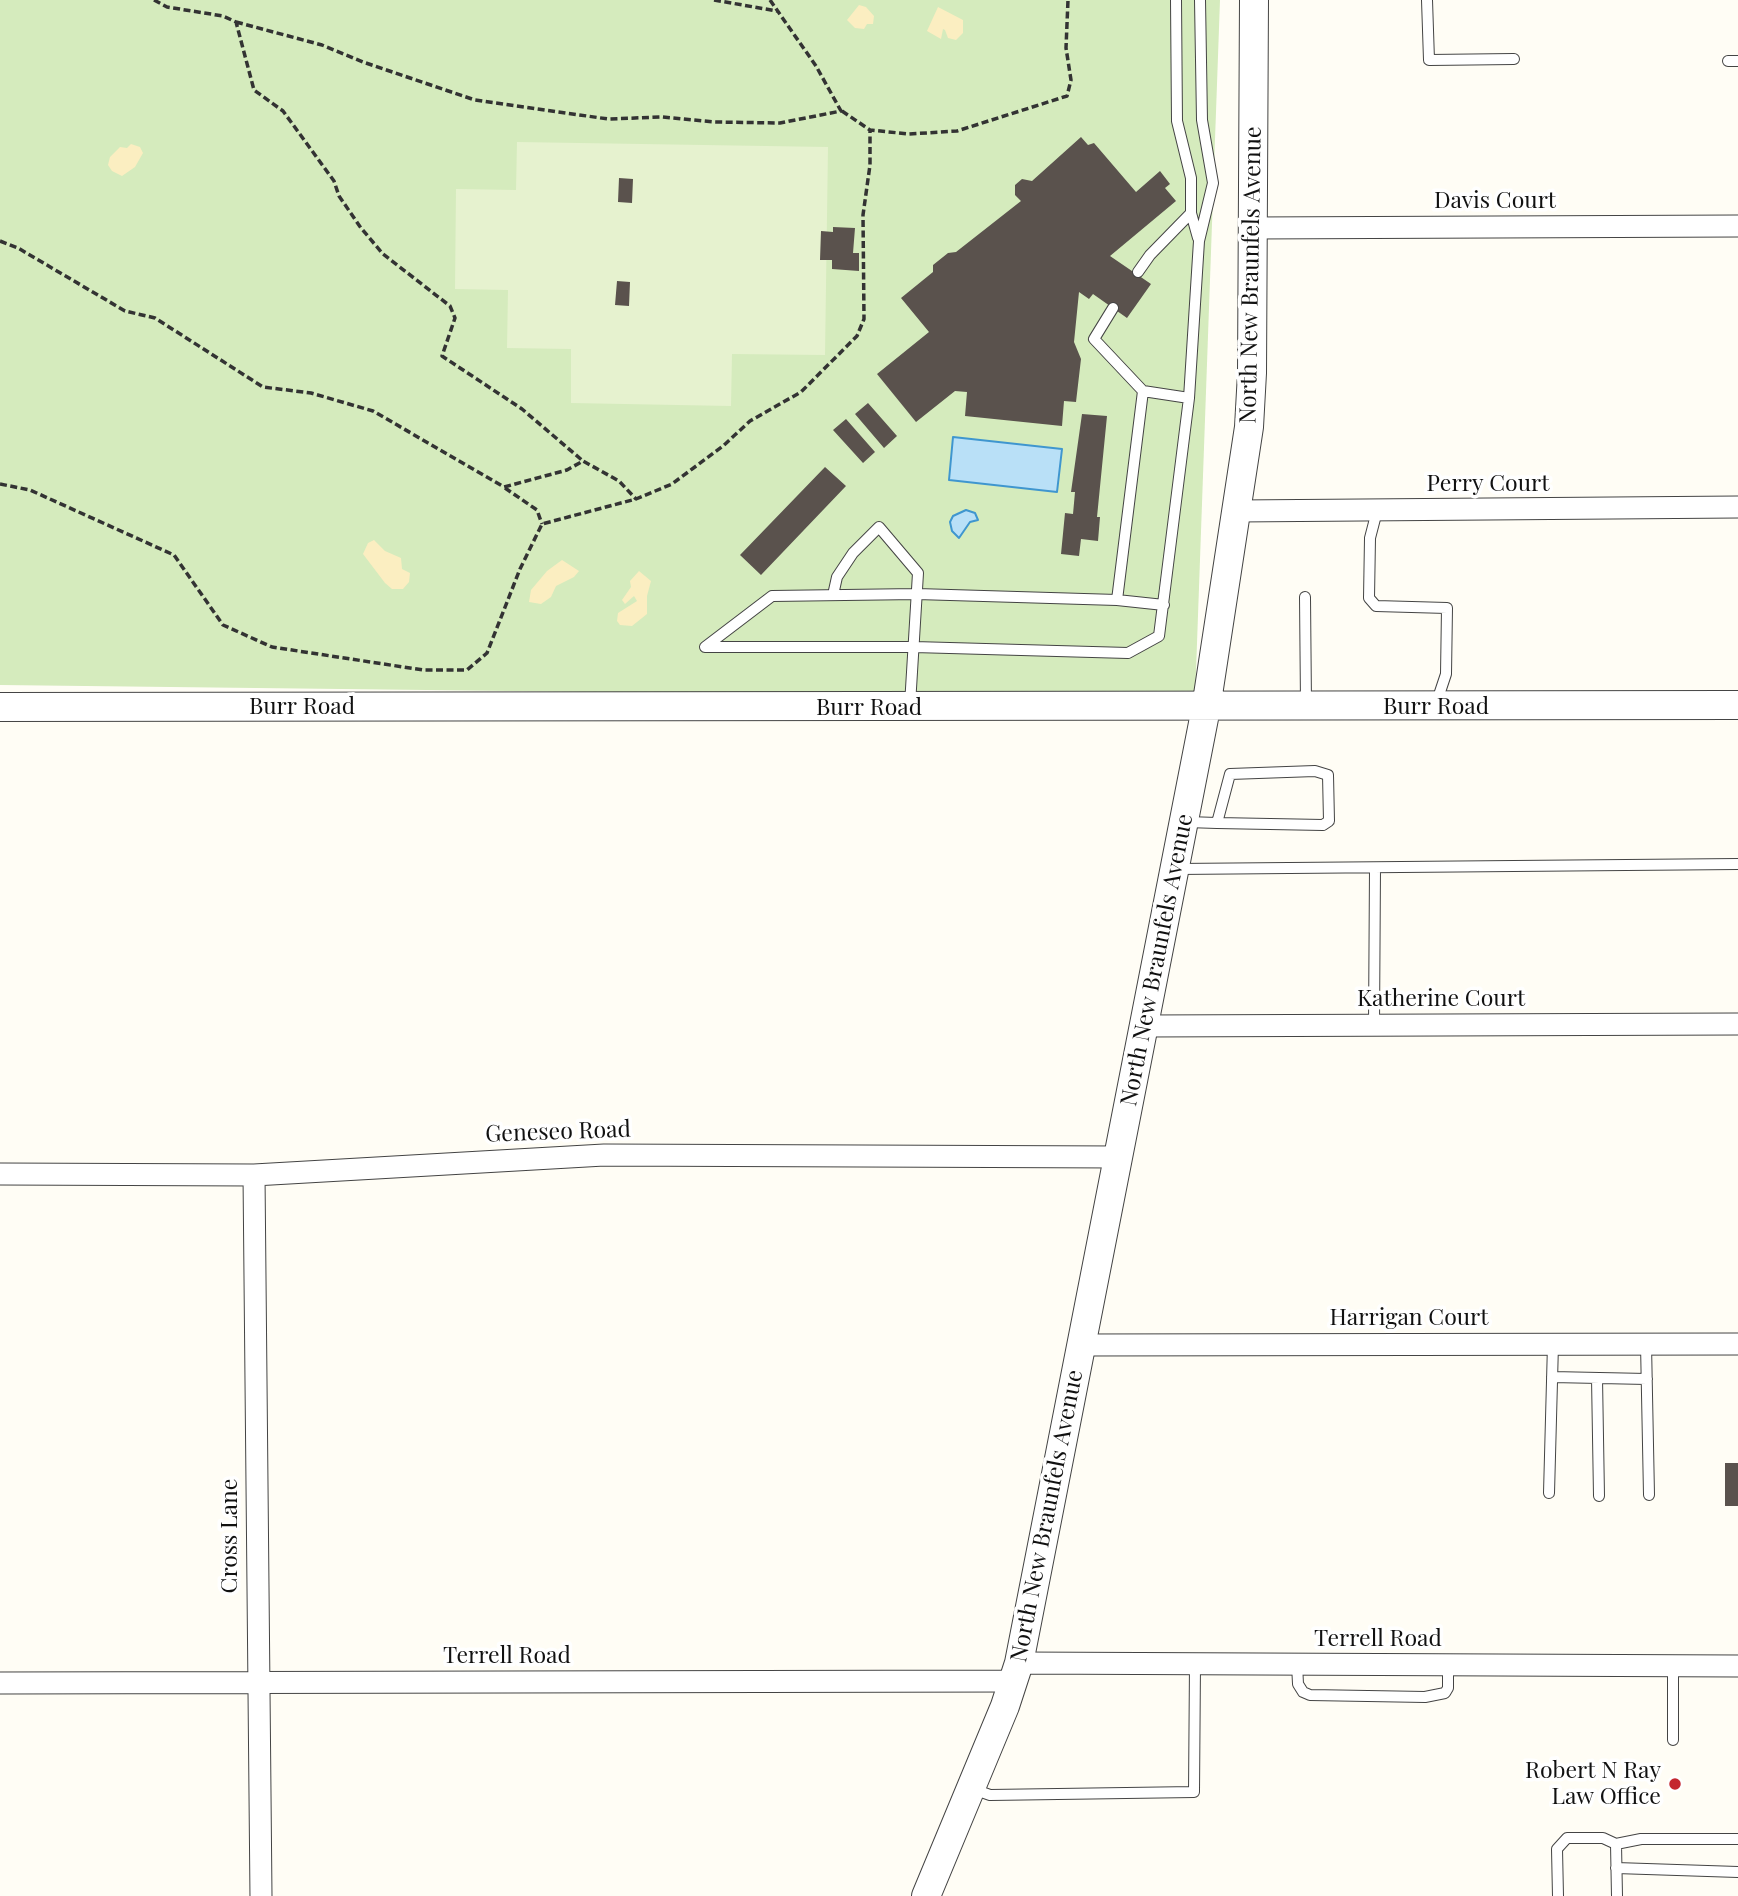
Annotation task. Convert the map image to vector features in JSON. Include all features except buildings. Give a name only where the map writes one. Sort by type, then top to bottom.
[{"type":"street","name":"North New Braunfels Avenue","points":[[926,1896],[1016,1672],[1206,708],[1249,427],[1252,373],[1254,0]]},
{"type":"street","name":"Davis Court","points":[[1252,228],[1738,226]]},
{"type":"street","name":"Perry Court","points":[[1237,511],[1738,507]]},
{"type":"street","name":"Burr Road","points":[[0,707],[1206,708],[1738,705]]},
{"type":"street","name":"Katherine Court","points":[[1144,1026],[1738,1024]]},
{"type":"street","name":"Geneseo Road","points":[[0,1174],[254,1175],[604,1154],[1119,1157]]},
{"type":"street","name":"Cross Lane","points":[[254,1175],[261,1896]]},
{"type":"street","name":"Harrigan Court","points":[[1081,1345],[1738,1344]]},
{"type":"street","name":"Terrell Road","points":[[0,1683],[257,1683],[1016,1672],[1195,1664],[1738,1666]]},
{"type":"lane","points":[[1176,0],[1177,121],[1191,178],[1191,213],[1199,241]]},
{"type":"lane","points":[[1164,605],[1116,600],[917,594],[772,596],[705,648],[914,648],[1129,653],[1159,636],[1164,605],[1189,398],[1199,241],[1213,183],[1202,120],[1200,0]]},
{"type":"lane","points":[[1427,0],[1429,60],[1514,59]]},
{"type":"lane","points":[[1138,272],[1191,213]]},
{"type":"lane","points":[[1113,309],[1094,339],[1143,391],[1189,398]]},
{"type":"lane","points":[[1116,600],[1143,391]]},
{"type":"lane","points":[[1377,511],[1370,538],[1369,598],[1376,606],[1447,608],[1446,674],[1436,707]]},
{"type":"lane","points":[[833,595],[837,577],[853,553],[879,527],[918,573],[910,708]]},
{"type":"lane","points":[[1305,597],[1306,707]]},
{"type":"lane","points":[[1184,822],[1217,823],[1323,825],[1329,821],[1328,775],[1315,771],[1230,774],[1217,823]]},
{"type":"lane","points":[[1175,869],[1738,864]]},
{"type":"lane","points":[[1374,1025],[1375,869]]},
{"type":"lane","points":[[1549,1493],[1553,1344]]},
{"type":"lane","points":[[1646,1344],[1648,1495]]},
{"type":"lane","points":[[1552,1377],[1647,1379]]},
{"type":"lane","points":[[1597,1378],[1599,1496]]},
{"type":"lane","points":[[971,1788],[990,1795],[1194,1792],[1195,1664]]},
{"type":"lane","points":[[1297,1664],[1298,1684],[1303,1692],[1310,1695],[1425,1697],[1445,1693],[1448,1688],[1448,1665]]},
{"type":"lane","points":[[1673,1666],[1673,1740]]},
{"type":"lane","points":[[1558,1896],[1557,1849],[1567,1838],[1603,1838],[1616,1844],[1641,1839],[1738,1839]]},
{"type":"lane","points":[[1616,1844],[1617,1896]]},
{"type":"lane","points":[[1616,1868],[1738,1872]]},
{"type":"path","points":[[154,0],[167,7],[223,16],[236,22],[322,45],[363,62],[475,100],[608,119],[662,117],[715,122],[780,123],[841,111]]},
{"type":"path","points":[[714,0],[779,11]]},
{"type":"path","points":[[770,0],[816,66],[841,111],[870,130],[909,134],[957,131],[1067,96],[1071,80],[1066,48],[1068,0]]},
{"type":"path","points":[[236,22],[254,90],[283,111],[334,181],[339,196],[383,254],[450,306],[455,318],[442,356],[522,409],[583,461],[619,481],[636,499]]},
{"type":"path","points":[[542,524],[636,499],[672,484],[723,446],[750,421],[801,392],[858,335],[864,319],[863,215],[870,165],[870,130]]},
{"type":"path","points":[[0,241],[18,248],[125,311],[156,318],[262,387],[311,393],[373,411],[504,487],[537,510],[542,524],[520,569],[487,653],[467,670],[423,670],[272,647],[223,625],[174,555],[30,490],[0,484]]},
{"type":"path","points":[[504,487],[566,470],[583,461]]},
{"type":"green space","points":[[0,0],[1220,0],[1195,699],[0,685]]},
{"type":"green space","points":[[517,142],[828,147],[825,355],[732,354],[731,406],[571,403],[571,349],[507,348],[508,290],[455,289],[456,189],[516,190]]},
{"type":"sand","points":[[859,5],[866,7],[874,16],[873,24],[867,24],[864,29],[855,28],[847,20]]},
{"type":"sand","points":[[938,7],[963,20],[963,33],[956,40],[948,38],[943,29],[941,39],[927,31]]},
{"type":"sand","points":[[131,144],[140,147],[143,153],[135,167],[122,176],[112,171],[108,165],[110,157],[120,147],[127,148]]},
{"type":"sand","points":[[374,540],[385,551],[401,558],[402,569],[410,573],[409,582],[403,589],[392,589],[385,583],[363,554],[368,543]]},
{"type":"sand","points":[[562,560],[579,571],[574,577],[556,586],[551,597],[541,604],[529,602],[531,590],[547,571]]},
{"type":"sand","points":[[639,571],[651,581],[647,596],[647,614],[632,626],[620,625],[617,621],[618,613],[637,601],[634,596],[625,604],[622,600],[631,587],[630,581]]},
{"type":"water","points":[[953,437],[1062,449],[1057,492],[949,480]]},
{"type":"water","points":[[966,510],[975,513],[978,520],[970,522],[959,538],[952,531],[950,522],[953,516]]},
{"type":"place","name":"Robert N Ray Law Office","points":[[1675,1784]]}]
